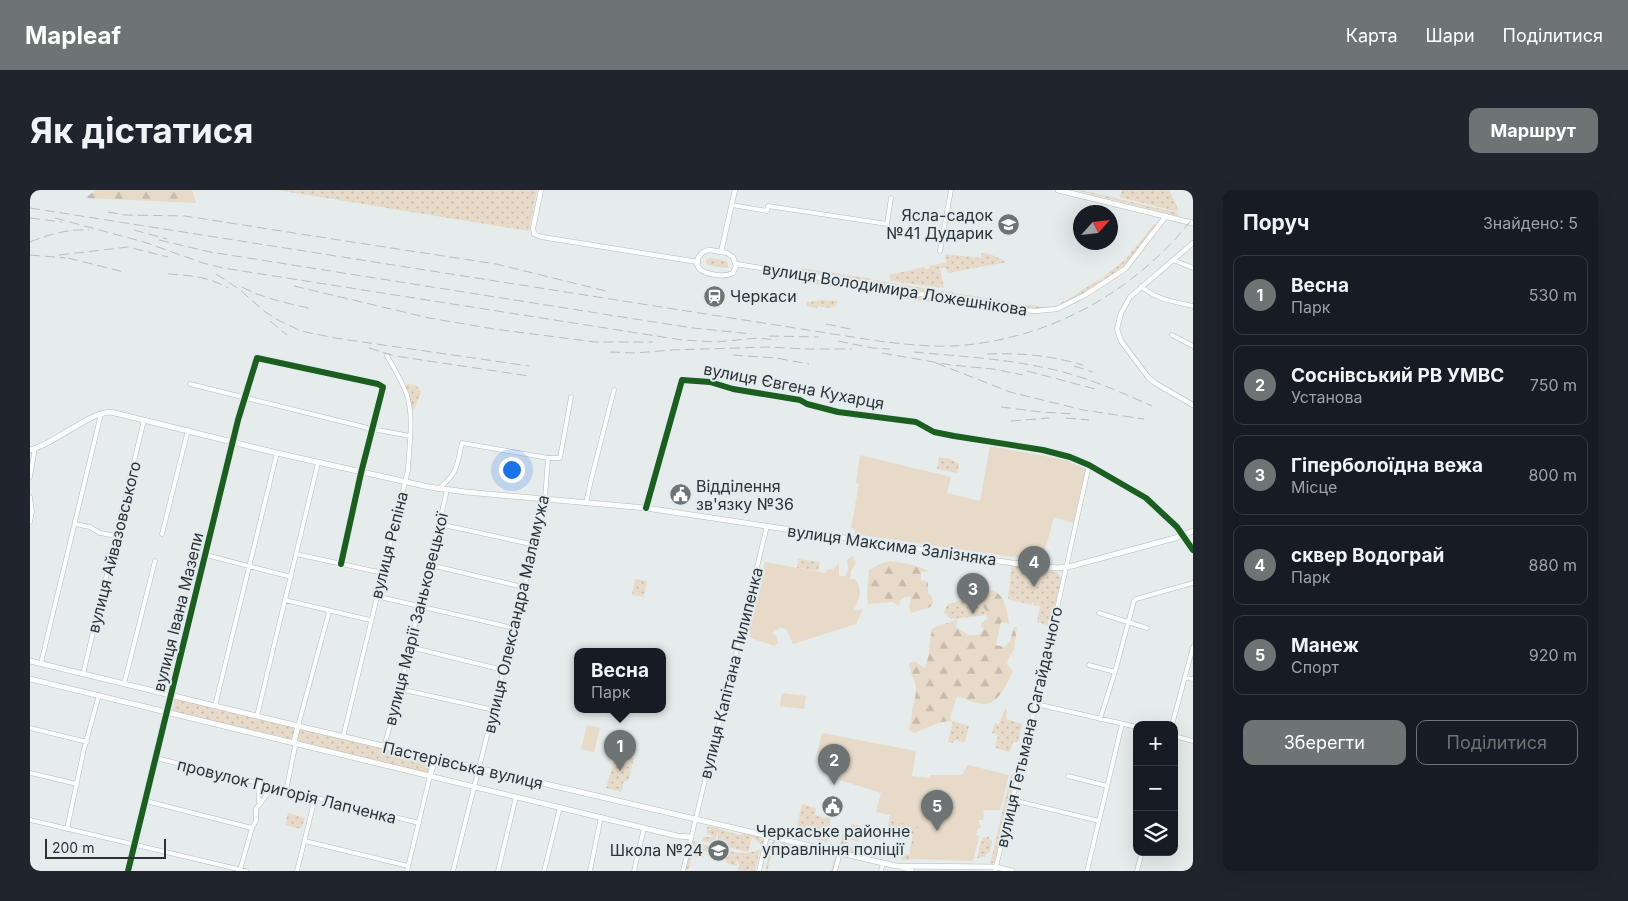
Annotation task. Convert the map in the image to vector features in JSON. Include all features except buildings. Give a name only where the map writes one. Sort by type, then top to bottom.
[{"type":"main road","points":[[1058,190],[1193,222]]},
{"type":"main road","name":"вулиця Максима Залізняка","points":[[101,414],[111,412],[318,463],[438,489],[646,508],[1012,563],[1066,568],[1184,536],[1193,531]]},
{"type":"main road","points":[[33,449],[101,414]]},
{"type":"main road","name":"Пастерівська вулиця","points":[[30,661],[384,747],[897,866],[1012,871]]},
{"type":"main road","name":"Пастерівська вулиця","points":[[30,679],[295,742],[678,837],[691,837]]},
{"type":"main road","points":[[295,742],[298,726]]},
{"type":"main road","points":[[430,776],[435,759]]},
{"type":"street","points":[[541,190],[533,228],[534,234],[542,237],[698,262]]},
{"type":"street","points":[[721,252],[735,190]]},
{"type":"street","points":[[940,251],[951,190]]},
{"type":"street","points":[[732,204],[768,211],[768,206],[887,224],[891,198]]},
{"type":"street","name":"вулиця Володимира Ложешнікова","points":[[736,264],[1012,309],[1029,311],[1049,310],[1062,307],[1085,296],[1125,269],[1166,216]]},
{"type":"street","points":[[1193,243],[1130,296],[1123,308],[1117,326],[1118,336],[1151,381],[1193,405]]},
{"type":"street","points":[[705,251],[721,252],[732,255],[736,264],[733,273],[724,276],[704,272],[699,267],[700,256],[705,251]]},
{"type":"street","points":[[1173,260],[1193,268]]},
{"type":"street","points":[[1141,286],[1145,290],[1164,298],[1193,306]]},
{"type":"street","points":[[1172,335],[1193,346]]},
{"type":"street","name":"вулиця Рєпіна","points":[[343,737],[370,620],[405,483],[411,426],[407,397],[387,356]]},
{"type":"street","points":[[255,361],[258,358],[382,386],[383,388],[361,473],[341,564]]},
{"type":"street","name":"вулиця Івана Мазепи","points":[[128,871],[255,361]]},
{"type":"street","name":"вулиця Євгена Кухарця","points":[[646,508],[682,380],[710,382],[733,389],[800,400],[807,404],[838,412],[916,422],[934,432],[1051,451],[1089,465],[1146,498],[1184,536],[1193,550]]},
{"type":"street","points":[[190,384],[372,429],[410,436]]},
{"type":"street","points":[[586,503],[614,390]]},
{"type":"street","points":[[438,489],[455,472],[462,443],[548,458],[560,458],[571,397]]},
{"type":"street","points":[[41,663],[101,414]]},
{"type":"street","name":"вулиця Айвазовського","points":[[83,674],[144,420]]},
{"type":"street","points":[[162,534],[188,430]]},
{"type":"street","points":[[30,477],[33,449]]},
{"type":"street","points":[[216,706],[277,453]]},
{"type":"street","name":"вулиця Олександра Маламужа","points":[[453,871],[545,499],[548,458]]},
{"type":"street","points":[[257,716],[318,463]]},
{"type":"street","name":"вулиця Гетьмана Сагайдачного","points":[[996,869],[1036,704],[1089,465]]},
{"type":"street","name":"вулиця Марії Заньковецької","points":[[384,747],[400,689],[447,490]]},
{"type":"street","points":[[30,497],[32,512],[30,522]]},
{"type":"street","points":[[75,524],[90,527],[100,534],[116,536]]},
{"type":"street","points":[[440,524],[534,545]]},
{"type":"street","name":"вулиця Капітана Пилипенка","points":[[684,871],[767,526]]},
{"type":"street","points":[[296,554],[382,573]]},
{"type":"street","points":[[206,555],[292,577]]},
{"type":"street","points":[[124,684],[155,561]]},
{"type":"street","points":[[430,565],[523,587]]},
{"type":"street","points":[[1100,719],[1136,599],[1193,583]]},
{"type":"street","points":[[376,596],[513,628]]},
{"type":"street","points":[[285,600],[329,612],[370,620]]},
{"type":"street","points":[[298,726],[329,612]]},
{"type":"street","points":[[1099,613],[1147,628]]},
{"type":"street","points":[[410,647],[503,670]]},
{"type":"street","points":[[1173,721],[1193,647]]},
{"type":"street","points":[[1089,665],[1115,672]]},
{"type":"street","points":[[1184,678],[1193,679]]},
{"type":"street","points":[[400,689],[494,710]]},
{"type":"street","points":[[67,829],[99,695]]},
{"type":"street","points":[[1036,704],[1133,727]]},
{"type":"street","points":[[1087,871],[1122,724]]},
{"type":"street","points":[[30,728],[87,742]]},
{"type":"street","points":[[1178,737],[1193,740]]},
{"type":"street","points":[[286,791],[295,742]]},
{"type":"street","name":"провулок Григорія Лапченка","points":[[156,758],[418,823]]},
{"type":"street","points":[[30,773],[78,784]]},
{"type":"street","points":[[407,871],[430,776]]},
{"type":"street","points":[[1068,776],[1107,786]]},
{"type":"street","points":[[258,784],[259,804]]},
{"type":"street","points":[[240,870],[252,828],[256,821],[255,813],[259,804],[272,788]]},
{"type":"street","points":[[498,871],[516,797]]},
{"type":"street","points":[[297,871],[315,798]]},
{"type":"street","points":[[1013,800],[1099,821]]},
{"type":"street","points":[[146,801],[252,828]]},
{"type":"street","points":[[544,871],[560,807]]},
{"type":"street","points":[[590,871],[601,817]]},
{"type":"street","points":[[30,820],[246,871]]},
{"type":"street","points":[[634,871],[644,828]]},
{"type":"street","points":[[759,871],[768,836]]},
{"type":"street","points":[[305,841],[408,866]]},
{"type":"street","points":[[835,871],[840,853]]},
{"type":"street","points":[[1137,871],[1141,856]]},
{"type":"street","points":[[881,871],[883,863]]},
{"type":"street","name":"Пастерівська вулиця","points":[[897,866],[912,871]]},
{"type":"green space","points":[[96,190],[192,190],[196,203],[85,198]]},
{"type":"green space","points":[[277,190],[537,190],[529,231]]},
{"type":"green space","points":[[1075,190],[1178,213],[1178,216]]},
{"type":"green space","points":[[1122,190],[1169,190],[1178,212],[1120,197]]},
{"type":"green space","points":[[1154,224],[1157,224],[1129,261],[1105,280],[1103,277],[1126,259]]},
{"type":"green space","points":[[981,253],[990,254],[1007,262],[948,273],[946,268],[940,268],[944,288],[891,281],[889,275],[924,267],[929,269],[929,266],[946,263],[945,254],[981,258]]},
{"type":"green space","points":[[710,258],[727,261],[728,267],[707,265],[706,260]]},
{"type":"green space","points":[[802,268],[872,279],[869,282],[801,271]]},
{"type":"green space","points":[[809,278],[838,283],[840,288],[803,282]]},
{"type":"green space","points":[[1101,279],[1103,282],[1082,294],[1054,306]]},
{"type":"green space","points":[[874,280],[934,290],[929,292],[873,283]]},
{"type":"green space","points":[[936,290],[1011,302],[1010,305],[937,294]]},
{"type":"green space","points":[[899,293],[932,298],[934,303],[895,297]]},
{"type":"green space","points":[[838,301],[836,306],[829,308],[806,306],[807,302]]},
{"type":"green space","points":[[1023,304],[1043,307],[1052,306],[1038,309],[1014,305]]},
{"type":"green space","points":[[406,385],[417,386],[421,392],[414,410],[412,409]]},
{"type":"green space","points":[[990,446],[1066,460],[1086,468],[1073,523],[1054,517],[1042,561],[854,534],[855,529],[851,528],[859,484],[856,483],[860,455],[951,477],[947,493],[980,501]]},
{"type":"green space","points":[[939,457],[950,459],[959,464],[957,473],[937,469]]},
{"type":"green space","points":[[853,556],[856,563],[851,571],[850,579],[855,579],[860,591],[859,599],[853,611],[863,609],[856,624],[793,644],[786,629],[781,627],[772,633],[777,637],[778,643],[774,646],[751,638],[749,631],[765,562],[825,573],[828,569],[833,569],[839,563],[839,576],[845,576],[848,570],[847,560]]},
{"type":"green space","points":[[798,559],[820,562],[818,571],[797,568]]},
{"type":"green space","points":[[892,561],[930,571],[921,572],[921,580],[928,582],[928,593],[932,597],[933,605],[911,613],[909,607],[911,597],[905,597],[900,601],[899,606],[893,602],[868,604],[869,570],[882,563]]},
{"type":"green space","points":[[1012,565],[1057,572],[1061,578],[1052,618],[1049,619],[1047,625],[1037,622],[1040,606],[1033,605],[1034,602],[1031,605],[1008,599]]},
{"type":"green space","points":[[635,579],[647,581],[644,597],[632,595]]},
{"type":"green space","points":[[989,590],[994,591],[1002,598],[1009,624],[1001,622],[996,645],[1004,647],[1010,641],[1014,627],[1017,627],[1014,649],[1007,665],[1013,671],[1008,681],[998,697],[988,703],[976,703],[957,696],[950,718],[953,721],[941,722],[914,733],[909,730],[916,688],[909,664],[914,661],[925,668],[932,629],[938,626],[957,619],[956,627],[969,635],[979,635],[983,630],[981,623],[987,619],[987,615],[983,607],[972,601],[973,596]]},
{"type":"green space","points":[[973,596],[973,601],[984,608],[987,615],[951,619],[944,613],[947,605]]},
{"type":"green space","points":[[782,693],[806,696],[804,709],[780,706]]},
{"type":"green space","points":[[176,698],[294,727],[295,730],[291,739],[173,711],[171,707],[173,700]]},
{"type":"green space","points":[[1005,709],[1007,709],[1006,719],[1022,724],[1018,742],[1013,742],[1010,752],[995,748],[998,735],[992,733],[995,723],[999,724]]},
{"type":"green space","points":[[953,721],[969,726],[965,742],[956,740],[952,743],[948,742]]},
{"type":"green space","points":[[587,725],[600,728],[594,752],[581,749]]},
{"type":"green space","points":[[302,729],[431,761],[428,773],[298,741],[299,731]]},
{"type":"green space","points":[[822,733],[916,751],[912,776],[930,778],[930,775],[962,775],[968,765],[1009,775],[1000,810],[986,810],[982,812],[984,813],[983,820],[979,820],[981,825],[976,835],[979,836],[973,861],[910,859],[918,826],[889,820],[890,815],[876,812],[881,793],[840,780],[826,765],[827,756],[817,753]]},
{"type":"green space","points":[[616,754],[634,758],[628,781],[624,781],[621,792],[606,788]]},
{"type":"green space","points":[[1011,774],[1015,777],[1006,815],[1003,817],[996,857],[990,865]]},
{"type":"green space","points":[[802,804],[816,808],[815,815],[831,819],[827,842],[795,834]]},
{"type":"green space","points":[[288,813],[305,818],[301,829],[285,825]]},
{"type":"green space","points":[[889,820],[918,826],[911,860],[901,860],[903,853],[909,855],[913,834],[888,827]]},
{"type":"green space","points":[[851,824],[863,826],[859,842],[849,839],[847,846],[860,851],[845,847],[861,852],[858,855],[843,849],[844,847],[840,845],[842,835],[846,833],[846,828],[851,827]]},
{"type":"green space","points":[[710,826],[739,835],[748,834],[758,837],[763,840],[763,846],[752,837],[748,852],[722,846],[724,833],[721,844],[718,845],[718,832],[714,844],[702,841],[704,837],[714,837],[707,833],[707,827]]},
{"type":"green space","points":[[987,836],[992,841],[990,852],[985,857],[977,858],[981,841],[983,837],[987,838]]},
{"type":"green space","points":[[694,840],[698,843],[714,847],[712,852],[704,851],[703,858],[692,856],[689,868],[685,871],[691,848],[694,849],[695,843],[694,847],[692,847]]},
{"type":"green space","points":[[774,841],[837,857],[833,871],[831,871],[835,857],[775,842],[767,871],[765,871]]},
{"type":"green space","points":[[720,848],[740,853],[760,849],[755,871],[738,871],[739,865],[736,859],[737,866],[726,863],[726,860],[719,858]]},
{"type":"railway","points":[[30,208],[878,341],[945,346],[989,342],[1023,334],[1087,308],[1145,268],[1193,218]]},
{"type":"railway","points":[[108,212],[125,215],[185,216],[496,264],[606,291]]},
{"type":"railway","points":[[30,218],[62,222]]},
{"type":"railway","points":[[55,218],[144,242],[203,263],[223,268],[682,340],[716,342],[758,338],[777,340]]},
{"type":"railway","points":[[30,242],[59,233],[89,230]]},
{"type":"railway","points":[[134,230],[167,239]]},
{"type":"railway","points":[[159,240],[210,252],[693,328],[752,334]]},
{"type":"railway","points":[[59,255],[128,247],[168,257]]},
{"type":"railway","points":[[30,255],[66,258]]},
{"type":"railway","points":[[68,258],[124,272]]},
{"type":"railway","points":[[168,274],[206,279],[228,288]]},
{"type":"railway","points":[[216,274],[239,289],[264,311],[301,331],[335,338],[529,366]]},
{"type":"railway","points":[[294,286],[429,318],[494,329],[595,342],[653,342]]},
{"type":"railway","points":[[242,287],[267,298],[312,309]]},
{"type":"railway","points":[[270,321],[287,335]]},
{"type":"railway","points":[[826,324],[855,330]]},
{"type":"railway","points":[[769,336],[819,337]]},
{"type":"railway","points":[[838,341],[872,348],[890,349]]},
{"type":"railway","points":[[610,352],[635,353],[767,347],[852,349]]},
{"type":"railway","points":[[369,348],[395,356],[529,376]]},
{"type":"railway","points":[[914,352],[991,359],[1051,369],[1095,382],[1152,406]]},
{"type":"railway","points":[[882,353],[1023,375]]},
{"type":"railway","points":[[987,354],[1035,355],[1083,365]]},
{"type":"railway","points":[[733,355],[776,358],[809,364]]},
{"type":"railway","points":[[936,363],[1010,392],[1083,410],[1144,419]]},
{"type":"railway","points":[[1074,366],[1093,372]]},
{"type":"railway","points":[[1027,371],[1099,390]]},
{"type":"railway","points":[[1001,407],[1075,414]]},
{"type":"railway","points":[[1011,421],[1049,418]]},
{"type":"railway","points":[[1066,418],[1089,420]]},
{"type":"cycle path","points":[[128,871],[238,420],[257,358],[378,384],[383,387],[361,473],[341,564]]},
{"type":"cycle path","points":[[646,508],[682,380],[710,382],[733,389],[800,400],[807,404],[838,412],[916,422],[934,432],[1043,450],[1070,457],[1089,465],[1146,498],[1177,527],[1193,550]]},
{"type":"place","name":"Ясла-садок №41 Дударик","points":[[1009,224]]},
{"type":"place","name":"Черкаси","points":[[714,296]]},
{"type":"place","name":"Відділення зв'язку №36","points":[[680,495]]},
{"type":"place","name":"сквер Водограй","points":[[1034,587]]},
{"type":"place","name":"Гіперболоїдна вежа","points":[[973,614]]},
{"type":"place","name":"Весна","points":[[620,771]]},
{"type":"place","name":"Соснівський РВ УМВС","points":[[834,785]]},
{"type":"place","name":"Черкаське районне управління поліції","points":[[833,807]]},
{"type":"place","name":"Манеж","points":[[937,831]]},
{"type":"place","name":"Школа №24","points":[[719,850]]}]
